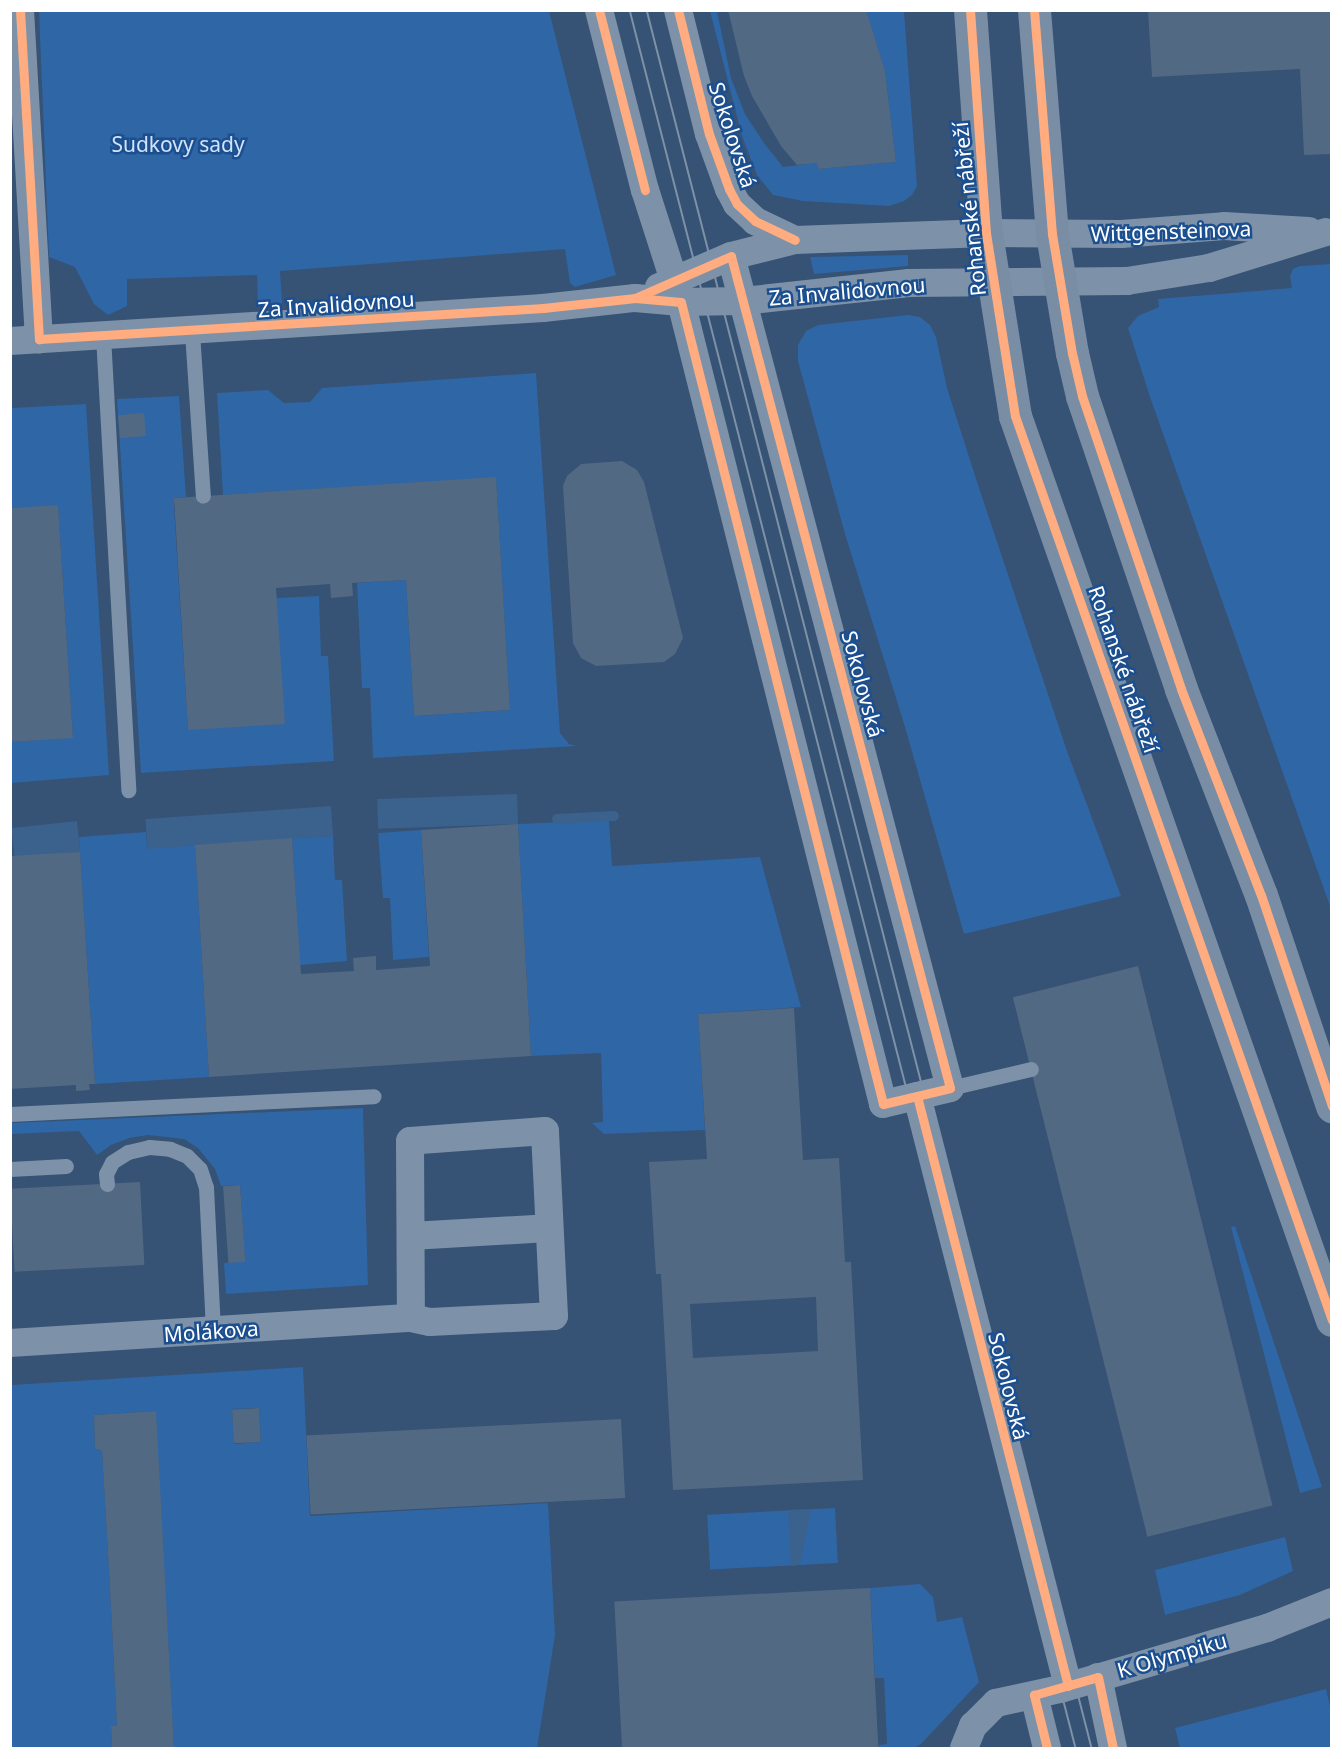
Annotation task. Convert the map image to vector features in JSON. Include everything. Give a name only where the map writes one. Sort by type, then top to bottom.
[{"type":"main road","name":"Rohanské nábřeží","points":[[970,10],[986,233],[1015,416],[1332,1320]]},
{"type":"main road","points":[[1034,10],[1052,234],[1059,282],[1082,396],[1182,689],[1261,895],[1332,1106]]},
{"type":"street","points":[[20,10],[39,339]]},
{"type":"street","points":[[599,10],[645,190],[678,291],[883,1104],[950,1088]]},
{"type":"street","name":"Sokolovská","points":[[678,10],[709,134],[729,189],[737,204],[755,221],[795,240]]},
{"type":"street","name":"Wittgensteinova","points":[[1052,234],[1121,234],[1224,226],[1329,232]]},
{"type":"street","name":"Wittgensteinova","points":[[1059,282],[1127,280],[1209,268],[1329,232]]},
{"type":"street","name":"Za Invalidovnou","points":[[678,291],[731,256],[795,240],[986,233],[1052,234]]},
{"type":"street","name":"Sokolovská","points":[[731,256],[950,1088]]},
{"type":"street","name":"Za Invalidovnou","points":[[10,341],[192,332],[543,308],[678,291],[743,301],[909,283],[1059,282]]},
{"type":"street","name":"Sokolovská","points":[[916,1096],[1068,1686]]},
{"type":"street","name":"Molákova","points":[[10,1343],[411,1318],[430,1322],[554,1316],[545,1131],[410,1141],[411,1318]]},
{"type":"street","points":[[411,1236],[548,1228]]},
{"type":"street","name":"K Olympiku","points":[[964,1748],[973,1726],[996,1703],[1068,1686],[1267,1628],[1332,1602]]},
{"type":"street","points":[[1098,1677],[1113,1749]]},
{"type":"street","points":[[1034,1695],[1047,1749]]},
{"type":"lane","points":[[192,332],[203,496]]},
{"type":"lane","points":[[103,336],[128,790]]},
{"type":"lane","points":[[950,1088],[1031,1069]]},
{"type":"lane","points":[[10,1114],[374,1096]]},
{"type":"lane","points":[[106,1184],[106,1174],[112,1162],[128,1152],[149,1147],[170,1149],[187,1156],[200,1169],[206,1187],[213,1331]]},
{"type":"lane","points":[[10,1169],[66,1166]]},
{"type":"green space","name":"Sudkovy sady","points":[[39,11],[549,11],[616,275],[575,287],[570,283],[565,249],[280,271],[282,303],[258,306],[257,275],[127,279],[127,306],[108,315],[94,304],[75,267],[49,257]]},
{"type":"green space","points":[[710,11],[717,11],[731,78],[745,114],[764,143],[783,167],[817,163],[818,169],[896,162],[885,71],[866,11],[904,11],[917,186],[912,195],[904,201],[889,206],[803,201],[773,195],[757,175],[742,136]]},
{"type":"green space","points":[[908,255],[908,266],[814,274],[810,257]]},
{"type":"green space","points":[[1332,264],[1331,909],[1150,397],[1128,328],[1138,316],[1159,307],[1158,299],[1292,288],[1290,276],[1293,269],[1300,266]]},
{"type":"green space","points":[[908,315],[920,317],[930,325],[936,337],[947,388],[979,488],[1067,751],[1121,896],[964,934],[905,727],[845,534],[798,361],[798,345],[806,331],[818,325]]},
{"type":"green space","points":[[536,373],[560,733],[569,744],[577,746],[373,758],[370,688],[362,688],[357,583],[406,580],[414,716],[510,710],[496,478],[223,495],[217,393],[268,390],[284,403],[310,402],[322,388]]},
{"type":"green space","points":[[179,396],[186,497],[174,498],[174,507],[188,730],[277,598],[319,596],[321,656],[328,656],[334,761],[141,773],[117,399]]},
{"type":"green space","points":[[86,404],[109,775],[11,783],[11,742],[73,737],[58,506],[11,508],[11,408]]},
{"type":"green space","points":[[609,820],[612,866],[760,857],[801,1007],[698,1014],[705,1130],[604,1134],[592,1123],[603,1122],[601,1053],[531,1056],[518,824]]},
{"type":"green space","points":[[421,830],[429,957],[393,960],[390,898],[383,898],[378,833]]},
{"type":"green space","points":[[146,832],[147,847],[195,845],[209,1077],[95,1084],[79,837]]},
{"type":"green space","points":[[333,836],[335,880],[342,880],[347,961],[300,965],[292,838]]},
{"type":"green space","points":[[363,1108],[368,1285],[226,1294],[224,1263],[245,1261],[240,1185],[221,1186],[215,1169],[198,1148],[184,1139],[148,1135],[129,1138],[111,1145],[97,1155],[79,1131],[11,1134],[11,1123]]},
{"type":"green space","points":[[1235,1226],[1322,1487],[1300,1493],[1231,1227]]},
{"type":"green space","points":[[303,1367],[310,1516],[548,1503],[555,1635],[537,1748],[174,1748],[155,1411],[94,1415],[95,1449],[102,1450],[110,1588],[117,1726],[111,1727],[112,1748],[11,1748],[11,1385]],"holes":[[[259,1408],[261,1442],[234,1444],[232,1409]]]},
{"type":"green space","points":[[835,1508],[838,1563],[710,1570],[707,1515]]},
{"type":"green space","points":[[1285,1537],[1293,1571],[1240,1595],[1165,1615],[1155,1570]]},
{"type":"green space","points":[[920,1584],[933,1597],[937,1622],[962,1617],[979,1682],[921,1744],[914,1748],[879,1748],[879,1745],[887,1744],[884,1678],[875,1678],[870,1588]]},
{"type":"green space","points":[[1326,1689],[1331,1711],[1331,1748],[1180,1748],[1175,1728]]},
{"type":"shaded area","points":[[517,794],[518,824],[378,829],[377,799]]},
{"type":"shaded area","points":[[331,806],[333,836],[148,849],[145,819]]},
{"type":"shaded area","points":[[77,821],[80,852],[15,859],[11,828]]},
{"type":"shaded area","points":[[811,1509],[800,1565],[791,1566],[788,1510]]},
{"type":"building","points":[[728,10],[866,10],[885,71],[896,162],[818,169],[817,163],[797,165],[781,146],[752,96],[744,76]]},
{"type":"building","points":[[1148,10],[1332,10],[1332,154],[1304,155],[1300,69],[1152,77]]},
{"type":"building","points":[[144,413],[146,436],[120,438],[118,415]]},
{"type":"building","points":[[622,461],[637,470],[644,482],[683,638],[675,654],[664,662],[596,666],[581,658],[573,643],[563,486],[567,476],[581,464]]},
{"type":"building","points":[[496,477],[510,710],[414,716],[406,580],[352,583],[353,596],[331,598],[330,584],[276,588],[285,724],[188,730],[174,498]]},
{"type":"building","points":[[58,505],[73,738],[10,742],[10,508]]},
{"type":"building","points":[[518,824],[531,1056],[209,1077],[195,845],[292,838],[301,974],[354,971],[353,958],[376,956],[376,970],[430,966],[421,830]]},
{"type":"building","points":[[80,852],[95,1084],[89,1084],[90,1090],[76,1091],[76,1085],[10,1089],[10,856]]},
{"type":"building","points":[[1138,966],[1273,1505],[1147,1537],[1013,997]]},
{"type":"building","points":[[794,1008],[803,1160],[839,1158],[845,1262],[851,1262],[863,1480],[673,1490],[661,1274],[656,1274],[649,1162],[707,1159],[698,1014]],"holes":[[[816,1297],[818,1351],[693,1358],[690,1304]]]},
{"type":"building","points":[[140,1182],[144,1265],[15,1272],[10,1189]]},
{"type":"building","points":[[240,1185],[245,1262],[228,1263],[223,1186]]},
{"type":"building","points":[[259,1408],[261,1442],[234,1443],[232,1409]]},
{"type":"building","points":[[156,1411],[174,1748],[112,1748],[111,1726],[117,1726],[110,1588],[102,1450],[95,1449],[94,1415]]},
{"type":"building","points":[[621,1419],[625,1498],[311,1514],[306,1435]]},
{"type":"building","points":[[870,1588],[878,1748],[622,1748],[614,1601]]},
{"type":"waterway","points":[[557,819],[614,816]]},
{"type":"tram line","points":[[630,10],[1076,1748]]},
{"type":"tram line","points":[[647,10],[1092,1748]]},
{"type":"cycle path","points":[[20,10],[39,339],[543,308],[635,298],[681,302],[883,1104],[950,1088],[731,256],[635,298]]},
{"type":"cycle path","points":[[599,10],[645,190]]},
{"type":"cycle path","points":[[678,10],[709,134],[729,189],[737,204],[755,221],[795,240]]},
{"type":"cycle path","points":[[970,10],[986,233],[1015,416],[1332,1320]]},
{"type":"cycle path","points":[[1034,10],[1052,234],[1072,353],[1082,396],[1181,689],[1261,895],[1332,1106]]},
{"type":"cycle path","points":[[917,1096],[1068,1686]]},
{"type":"cycle path","points":[[1047,1748],[1034,1695],[1098,1677],[1113,1748]]}]
